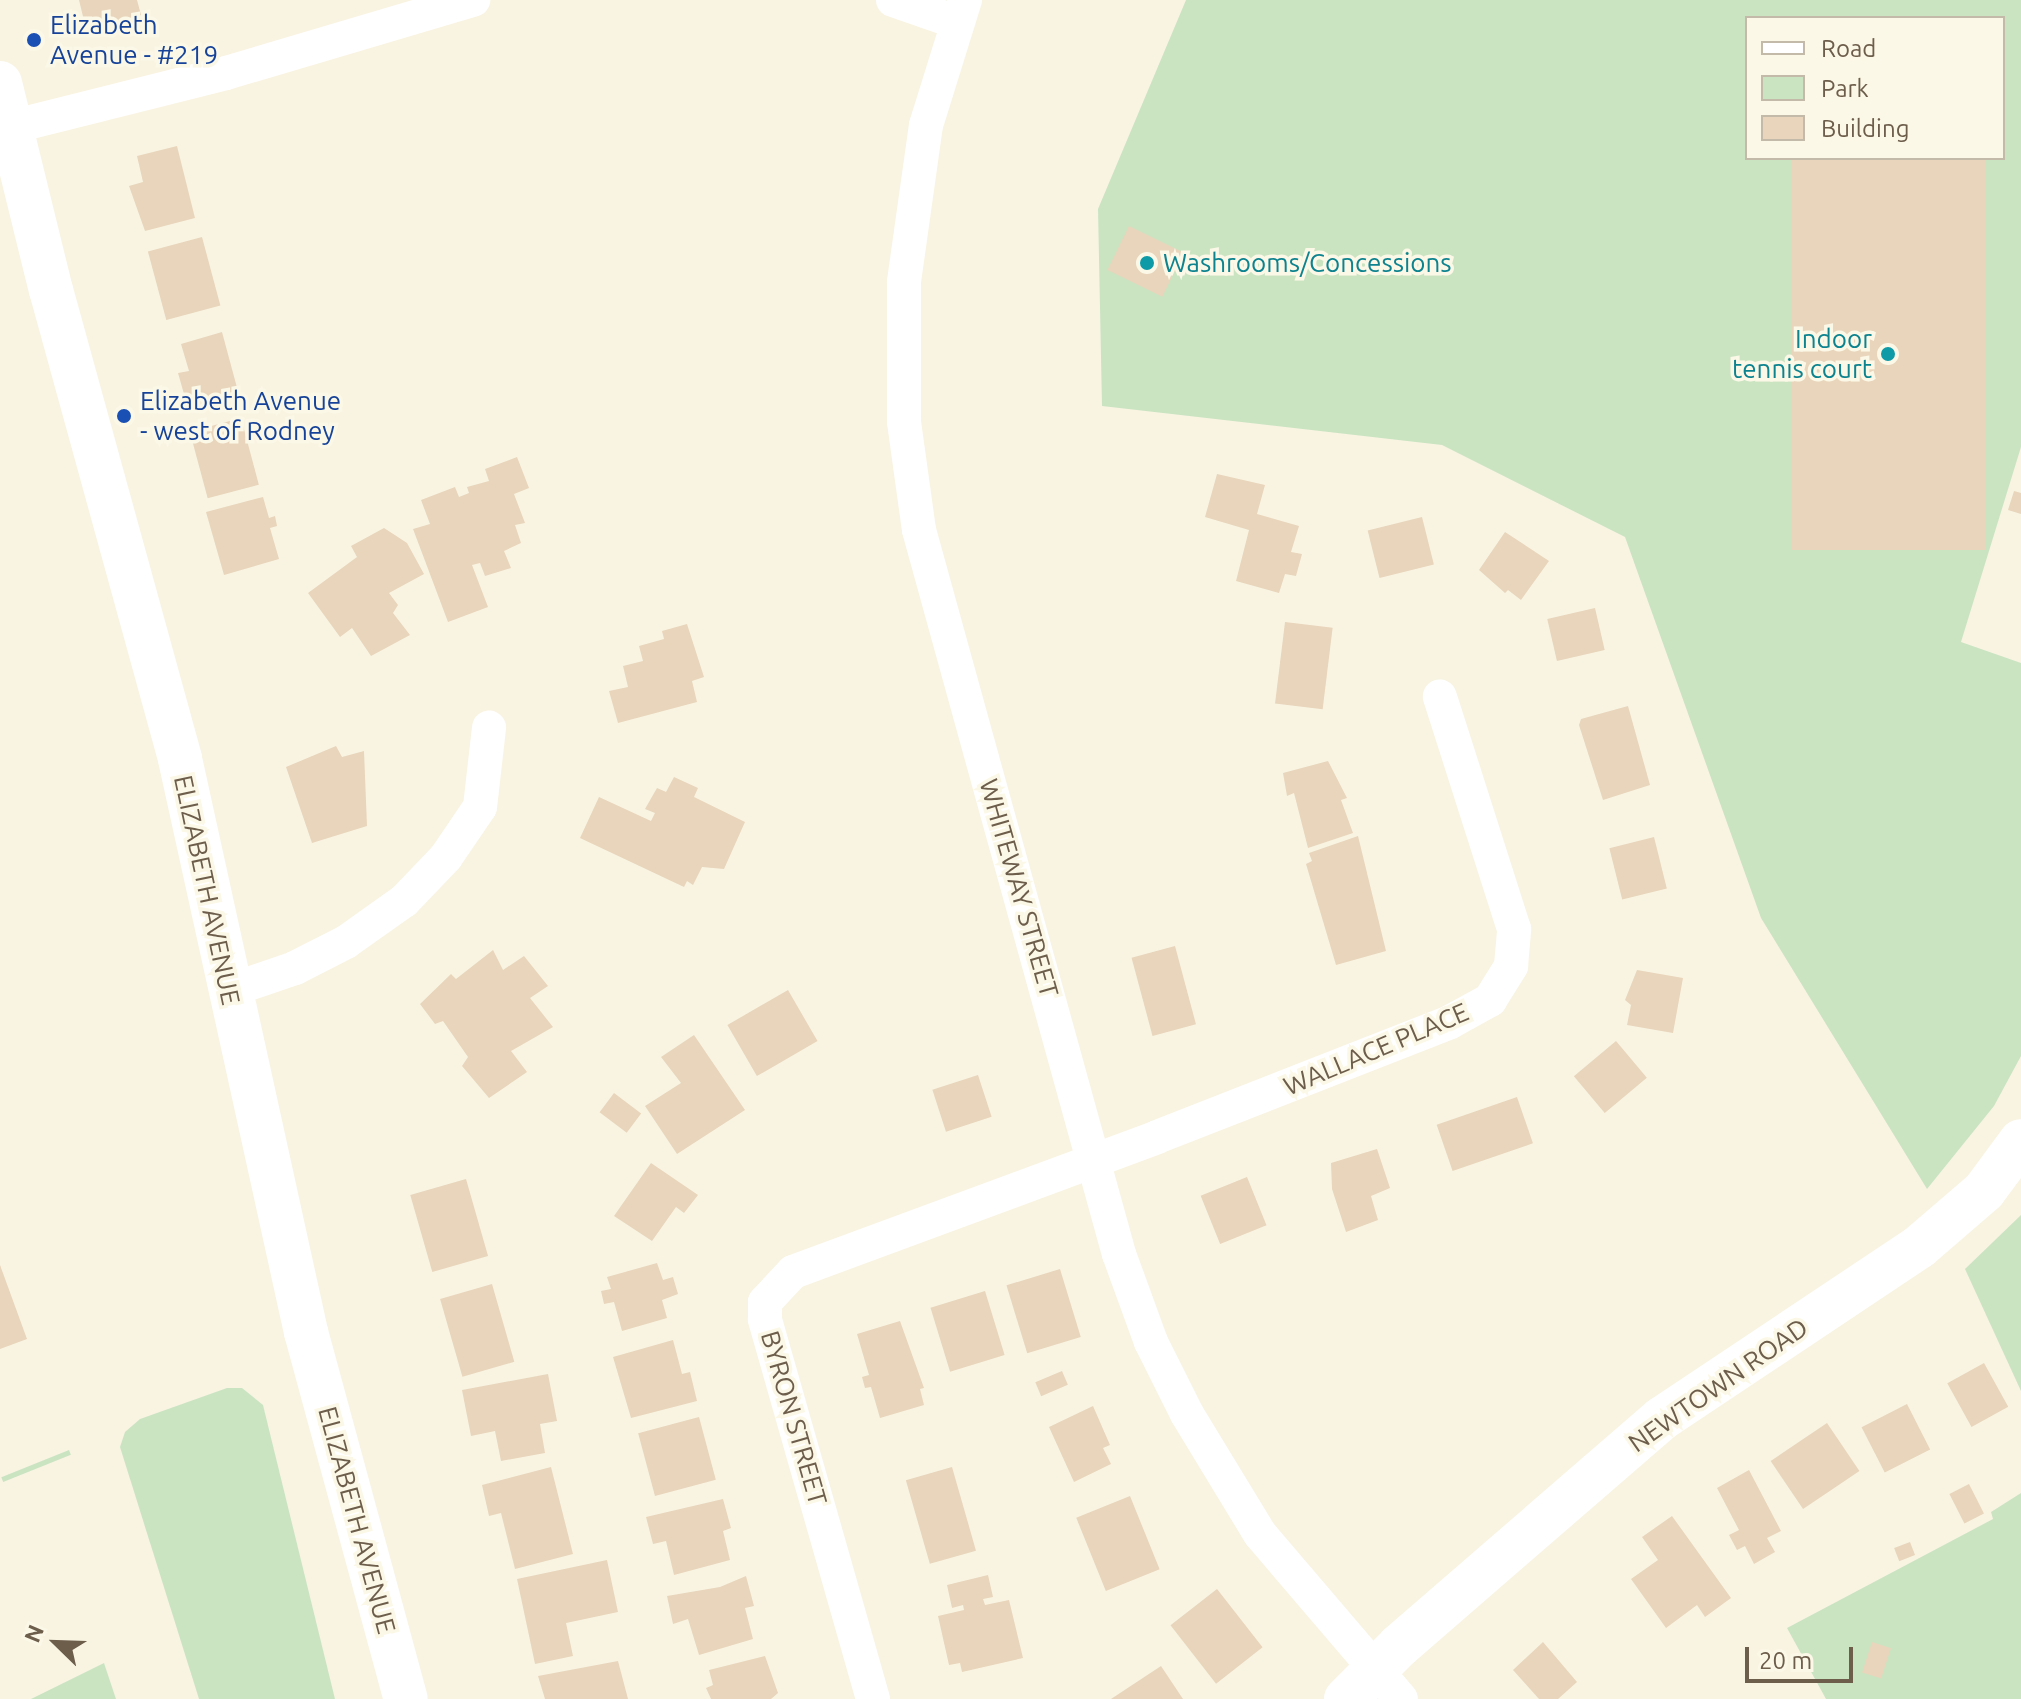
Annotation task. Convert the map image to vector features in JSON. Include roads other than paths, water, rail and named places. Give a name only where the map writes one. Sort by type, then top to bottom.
[{"type":"main road","name":"ELIZABETH AVENUE","points":[[0,83],[180,759],[211,889],[228,991],[306,1332],[406,1699]]},
{"type":"main road","name":"NEWTOWN ROAD","points":[[1374,1690],[1661,1419],[1919,1247],[1984,1191],[2021,1141]]},
{"type":"street","points":[[11,127],[226,73],[473,0]]},
{"type":"street","points":[[893,0],[960,11]]},
{"type":"street","name":"WHITEWAY STREET","points":[[960,11],[926,125],[906,255],[902,377],[910,472],[944,624],[1135,1301],[1187,1414],[1260,1534],[1374,1690]]},
{"type":"street","name":"WALLACE PLACE","points":[[1096,1157],[1450,1022],[1490,1000],[1511,966],[1514,929],[1440,697]]},
{"type":"street","points":[[228,991],[333,948],[404,901],[446,857],[480,807],[489,728]]},
{"type":"street","name":"BYRON STREET","points":[[873,1699],[765,1319],[765,1302],[793,1272],[1096,1157]]},
{"type":"place","name":"Elizabeth Avenue - #219","points":[[34,40]]},
{"type":"place","name":"Washrooms/Concessions","points":[[1147,263]]},
{"type":"place","name":"Indoor tennis court","points":[[1888,354]]},
{"type":"place","name":"Elizabeth Avenue - west of Rodney","points":[[124,416]]}]
